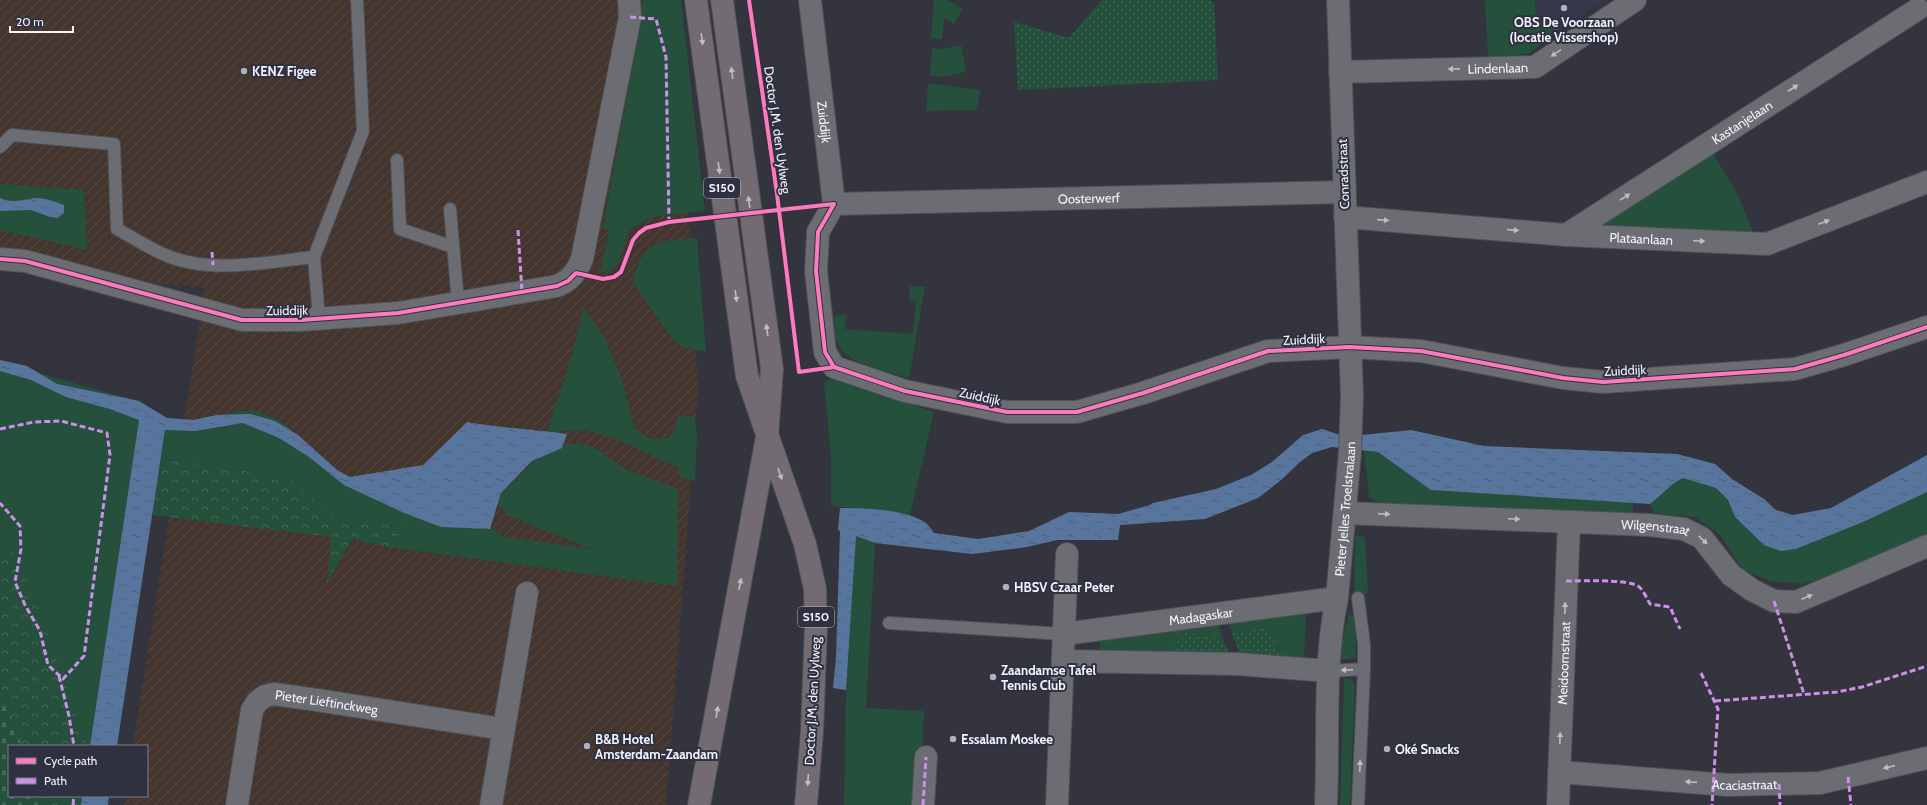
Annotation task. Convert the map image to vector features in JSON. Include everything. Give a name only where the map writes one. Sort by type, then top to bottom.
[{"type":"main road","name":"Doctor J.M. den Uylweg","points":[[696,0],[747,376],[805,544],[815,589],[816,628],[812,731],[806,805]]},
{"type":"main road","name":"Doctor J.M. den Uylweg","points":[[699,805],[767,437],[772,369],[722,0]]},
{"type":"street","name":"Zuiddijk","points":[[0,259],[25,261],[242,320],[319,319],[398,313],[557,286],[568,281],[576,273],[582,259],[629,24],[630,17],[628,0]]},
{"type":"street","name":"Zuiddijk","points":[[810,0],[834,204],[818,232],[816,271],[825,352],[834,367],[905,391],[1007,412],[1077,412],[1143,393],[1268,351],[1350,347],[1421,351],[1563,378],[1602,382],[1795,369],[1844,355],[1927,327]]},
{"type":"street","name":"Conradstraat","points":[[1338,0],[1344,218],[1350,347]]},
{"type":"street","name":"Lindenlaan","points":[[1340,72],[1535,67],[1635,0]]},
{"type":"street","name":"Kastanjelaan","points":[[1566,235],[1920,10]]},
{"type":"street","name":"Plataanlaan","points":[[1344,218],[1566,235],[1767,244],[1927,182]]},
{"type":"street","name":"Oosterwerf","points":[[834,204],[1344,192]]},
{"type":"street","name":"Pieter Jelles Troelstralaan","points":[[1326,805],[1329,671],[1333,616],[1337,598],[1350,452],[1350,347]]},
{"type":"street","name":"Wilgenstraat","points":[[1345,513],[1649,525],[1684,529],[1702,538],[1731,576],[1752,590],[1774,601],[1796,602],[1927,546]]},
{"type":"street","name":"Meidoornstraat","points":[[1558,805],[1569,522]]},
{"type":"street","points":[[1057,805],[1067,554]]},
{"type":"street","points":[[491,805],[527,593]]},
{"type":"street","name":"Madagaskar","points":[[1064,634],[1337,598]]},
{"type":"street","points":[[1063,661],[1238,664],[1329,671]]},
{"type":"street","name":"Pieter Lieftinckweg","points":[[237,805],[252,710],[257,702],[265,696],[274,694],[503,729]]},
{"type":"street","points":[[923,805],[926,757]]},
{"type":"street","name":"Acaciastraat","points":[[1560,772],[1728,785],[1820,783],[1927,758]]},
{"type":"lane","points":[[319,319],[314,257],[363,131],[357,0]]},
{"type":"lane","points":[[0,147],[12,135],[114,144],[117,229],[163,255],[195,264],[213,265],[244,265],[314,257]]},
{"type":"lane","points":[[397,160],[400,230],[453,246]]},
{"type":"lane","points":[[450,209],[458,303]]},
{"type":"lane","points":[[1358,598],[1364,644],[1358,805]]},
{"type":"lane","points":[[889,623],[1064,634]]},
{"type":"lane","points":[[1329,671],[1364,669]]},
{"type":"shaded area","points":[[0,0],[679,0],[698,390],[666,805],[124,805],[125,797],[148,797],[148,745],[133,745],[205,288],[0,268]]},
{"type":"shaded area","name":"OBS De Voorzaan (locatie Vissershop)","points":[[1535,0],[1607,0],[1560,29],[1536,17]]},
{"type":"green space","points":[[643,0],[681,0],[705,211],[651,217],[630,230],[618,264],[611,271],[600,272],[609,230],[603,228],[640,26]]},
{"type":"green space","points":[[934,0],[948,0],[963,9],[954,24],[944,18],[942,39],[931,38]]},
{"type":"green space","points":[[1102,0],[1207,0],[1214,2],[1218,80],[1018,90],[1014,22],[1069,38]]},
{"type":"green space","points":[[1485,0],[1535,0],[1536,17],[1560,29],[1529,54],[1488,59]]},
{"type":"green space","points":[[961,45],[966,72],[941,77],[930,76],[932,48],[942,49]]},
{"type":"green space","points":[[928,83],[981,90],[976,110],[926,111]]},
{"type":"green space","points":[[1709,147],[1736,191],[1755,237],[1606,227],[1603,223]]},
{"type":"green space","points":[[0,184],[84,190],[87,250],[0,231],[0,211],[31,210],[50,217],[64,213],[64,205],[40,198],[15,201],[6,200],[0,198]]},
{"type":"green space","points":[[697,238],[706,352],[682,347],[669,334],[633,283],[636,269],[641,258],[654,246],[662,242],[672,240]]},
{"type":"green space","points":[[910,286],[925,287],[909,378],[869,367],[850,357],[843,351],[836,338],[834,317],[846,314],[845,329],[913,334],[916,301],[909,300]]},
{"type":"green space","points":[[583,307],[606,340],[624,386],[634,428],[650,439],[668,439],[676,427],[677,415],[694,417],[697,433],[695,481],[679,477],[679,468],[617,439],[585,430],[547,432],[576,342]]},
{"type":"green space","points":[[0,367],[38,373],[139,401],[139,420],[90,745],[88,745],[20,558],[17,554],[0,546]]},
{"type":"green space","points":[[837,377],[934,412],[910,515],[831,506],[831,456],[824,382]]},
{"type":"green space","points":[[254,410],[272,417],[289,427],[309,457],[344,485],[404,513],[441,527],[490,527],[504,537],[592,549],[507,515],[492,497],[507,488],[538,457],[551,448],[566,444],[582,444],[589,446],[626,469],[678,489],[677,586],[389,547],[403,527],[335,520],[290,478],[161,458],[167,418],[193,420]]},
{"type":"green space","points":[[1364,450],[1378,452],[1431,490],[1634,502],[1632,513],[1388,507],[1369,497]]},
{"type":"green space","points":[[161,458],[290,478],[335,520],[404,527],[389,547],[352,539],[327,583],[331,537],[152,515]]},
{"type":"green space","points":[[1683,478],[1716,488],[1728,500],[1735,517],[1764,545],[1796,549],[1863,522],[1927,492],[1927,535],[1826,577],[1803,584],[1770,581],[1743,570],[1720,535],[1695,517],[1654,513],[1650,504],[1670,486]]},
{"type":"green space","points":[[1355,535],[1365,537],[1368,593],[1354,594]]},
{"type":"green space","points":[[856,536],[875,543],[866,708],[924,711],[920,805],[844,805],[846,690]]},
{"type":"green space","points":[[0,546],[17,554],[20,558],[88,745],[22,745],[0,687]]},
{"type":"green space","points":[[1306,611],[1304,660],[1282,658],[1267,626],[1232,634],[1228,621]]},
{"type":"green space","points":[[1349,614],[1355,618],[1356,659],[1338,659]]},
{"type":"green space","points":[[1216,616],[1223,639],[1186,633],[1166,655],[1099,653],[1100,638]]},
{"type":"green space","points":[[1267,626],[1282,658],[1241,657],[1232,634]]},
{"type":"green space","points":[[1186,633],[1223,639],[1229,655],[1166,655]]},
{"type":"green space","points":[[1344,678],[1350,679],[1355,684],[1350,805],[1340,805]]},
{"type":"green space","points":[[0,687],[22,745],[8,745],[8,797],[40,797],[43,805],[0,805]]},
{"type":"green space","points":[[40,797],[82,797],[81,805],[43,805]]},
{"type":"water","points":[[0,198],[10,201],[37,198],[47,199],[64,205],[64,213],[58,218],[50,217],[31,210],[0,211]]},
{"type":"water","points":[[0,360],[27,366],[57,384],[139,401],[167,418],[193,420],[217,415],[250,414],[275,421],[298,435],[337,470],[350,477],[423,465],[467,422],[567,434],[562,448],[532,461],[501,493],[490,529],[441,527],[404,513],[344,485],[309,457],[279,438],[243,423],[195,431],[165,430],[117,745],[90,745],[139,420],[110,409],[66,397],[31,380],[0,371]]},
{"type":"water","points":[[1322,429],[1337,434],[1362,435],[1411,430],[1484,446],[1677,454],[1715,464],[1732,479],[1764,499],[1776,510],[1793,515],[1831,508],[1927,455],[1927,492],[1863,522],[1796,549],[1781,551],[1764,545],[1735,517],[1728,500],[1716,488],[1683,478],[1670,486],[1650,504],[1431,490],[1378,452],[1332,447],[1312,453],[1258,498],[1205,519],[1120,525],[1118,540],[1057,540],[1027,547],[972,554],[875,543],[856,536],[846,690],[833,688],[836,657],[840,531],[838,530],[840,508],[871,509],[905,514],[923,521],[934,533],[978,539],[1029,531],[1069,512],[1118,514],[1153,503],[1216,489],[1251,475],[1272,462],[1303,435]]},
{"type":"water","points":[[82,797],[109,797],[108,805],[81,805]]},
{"type":"marked path","points":[[630,17],[656,19],[666,57],[669,222]]},
{"type":"marked path","points":[[518,230],[522,292]]},
{"type":"marked path","points":[[212,252],[213,265]]},
{"type":"marked path","points":[[0,429],[34,422],[61,421],[107,433],[110,455],[84,656],[63,679],[48,665],[40,631],[25,605],[15,582],[21,549],[20,526],[0,503]]},
{"type":"marked path","points":[[1566,581],[1614,581],[1638,586],[1650,604],[1670,607],[1680,629]]},
{"type":"marked path","points":[[1774,601],[1804,694]]},
{"type":"marked path","points":[[1715,701],[1837,692],[1862,687],[1927,666]]},
{"type":"marked path","points":[[1701,673],[1718,709],[1712,805]]},
{"type":"marked path","points":[[59,676],[69,716],[74,745]]},
{"type":"marked path","points":[[923,805],[926,757]]},
{"type":"marked path","points":[[1848,777],[1851,805]]},
{"type":"marked path","points":[[1779,784],[1780,805]]},
{"type":"marked path","points":[[73,805],[74,797]]},
{"type":"cycle path","points":[[749,0],[777,194],[799,372],[834,367]]},
{"type":"cycle path","points":[[834,204],[818,232],[816,271],[825,352],[834,367],[905,391],[1007,412],[1077,412],[1143,393],[1268,351],[1350,347],[1421,351],[1563,378],[1603,382],[1795,369],[1844,355],[1927,327]]},
{"type":"cycle path","points":[[0,259],[25,261],[242,320],[301,320],[398,313],[557,286],[568,281],[576,273],[603,279],[614,277],[621,272],[633,240],[646,228],[669,222],[834,204]]},
{"type":"place","name":"OBS De Voorzaan (locatie Vissershop)","points":[[1564,8]]},
{"type":"place","name":"KENZ Figee","points":[[244,71]]},
{"type":"place","name":"HBSV Czaar Peter","points":[[1006,587]]},
{"type":"place","name":"Zaandamse Tafel Tennis Club","points":[[993,677]]},
{"type":"place","name":"Essalam Moskee","points":[[953,739]]},
{"type":"place","name":"B&B Hotel Amsterdam-Zaandam","points":[[587,746]]},
{"type":"place","name":"Oké Snacks","points":[[1387,749]]}]
